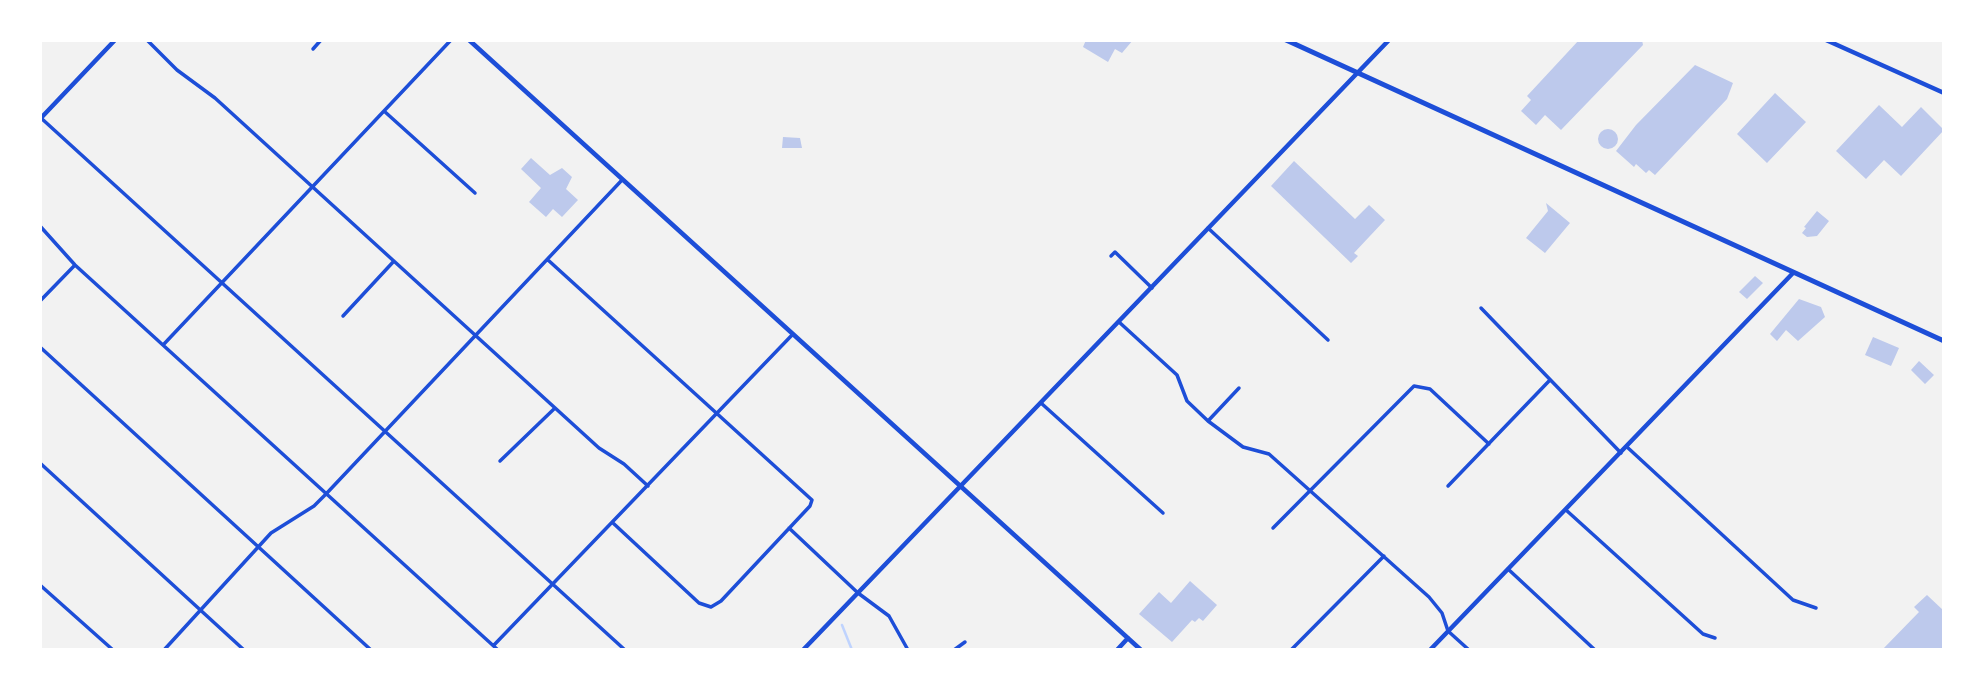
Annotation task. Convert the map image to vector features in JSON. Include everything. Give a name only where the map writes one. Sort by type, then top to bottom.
[{"type":"main road","points":[[1286,40],[1944,341]]},
{"type":"street","points":[[115,40],[41,118],[625,650]]},
{"type":"street","points":[[147,40],[555,408],[648,486]]},
{"type":"street","points":[[313,49],[321,40]]},
{"type":"street","points":[[163,344],[451,40]]},
{"type":"street","points":[[469,40],[1141,650]]},
{"type":"street","points":[[803,650],[1389,40]]},
{"type":"street","points":[[1826,40],[1944,93]]},
{"type":"street","points":[[384,111],[475,193]]},
{"type":"street","points":[[163,650],[258,546],[326,494],[622,180]]},
{"type":"street","points":[[40,226],[75,265],[498,650]]},
{"type":"street","points":[[1208,228],[1328,340]]},
{"type":"street","points":[[1111,256],[1115,251],[1152,288]]},
{"type":"street","points":[[548,260],[812,500],[719,603],[710,607],[699,603],[613,523]]},
{"type":"street","points":[[343,316],[394,261]]},
{"type":"street","points":[[40,301],[75,265]]},
{"type":"street","points":[[1430,650],[1793,273]]},
{"type":"street","points":[[1481,308],[1621,453]]},
{"type":"street","points":[[1119,322],[1177,375],[1187,401],[1243,447],[1269,454],[1310,490],[1436,605],[1448,631],[1469,650]]},
{"type":"street","points":[[494,645],[793,334]]},
{"type":"street","points":[[40,347],[372,650]]},
{"type":"street","points":[[1448,486],[1549,381]]},
{"type":"street","points":[[1273,528],[1408,389],[1417,385],[1430,389],[1489,444]]},
{"type":"street","points":[[1209,421],[1239,388]]},
{"type":"street","points":[[1041,403],[1163,513]]},
{"type":"street","points":[[500,461],[555,408]]},
{"type":"street","points":[[1627,447],[1793,600],[1816,608]]},
{"type":"street","points":[[40,463],[244,650]]},
{"type":"street","points":[[1566,510],[1703,634],[1715,638]]},
{"type":"street","points":[[789,528],[858,593],[889,616],[908,650]]},
{"type":"street","points":[[1291,650],[1384,556]]},
{"type":"street","points":[[1508,569],[1595,650]]},
{"type":"street","points":[[40,585],[113,650]]},
{"type":"street","points":[[1117,650],[1128,638]]},
{"type":"street","points":[[954,650],[965,642]]},
{"type":"building","points":[[1086,40],[1133,40],[1122,53],[1115,49],[1108,62],[1083,47]]},
{"type":"building","points":[[1579,40],[1642,40],[1643,45],[1561,130],[1545,115],[1536,125],[1521,111],[1531,100],[1527,96]]},
{"type":"building","points":[[1695,65],[1733,83],[1727,99],[1655,175],[1649,170],[1646,173],[1636,164],[1634,167],[1616,151],[1636,125]]},
{"type":"building","points":[[1775,93],[1806,122],[1767,163],[1737,134]]},
{"type":"building","points":[[1879,105],[1902,127],[1921,107],[1944,130],[1901,176],[1884,160],[1866,179],[1836,151]]},
{"type":"building","points":[[1608,129],[1615,132],[1618,139],[1615,146],[1608,149],[1601,146],[1598,139],[1601,132]]},
{"type":"building","points":[[783,137],[800,138],[802,148],[782,148]]},
{"type":"building","points":[[531,158],[550,175],[562,168],[572,177],[566,189],[578,200],[562,217],[553,209],[546,217],[529,202],[541,188],[521,169]]},
{"type":"building","points":[[1294,161],[1355,219],[1369,205],[1385,220],[1354,253],[1358,256],[1351,263],[1271,186]]},
{"type":"building","points":[[1546,203],[1570,223],[1545,253],[1526,238],[1548,211]]},
{"type":"building","points":[[1817,211],[1829,221],[1817,236],[1807,237],[1802,233],[1806,228],[1804,227]]},
{"type":"building","points":[[1755,276],[1763,283],[1747,299],[1739,292]]},
{"type":"building","points":[[1799,299],[1821,307],[1825,317],[1798,341],[1786,330],[1777,341],[1770,334]]},
{"type":"building","points":[[1873,337],[1899,348],[1891,366],[1865,355]]},
{"type":"building","points":[[1919,361],[1934,375],[1925,384],[1911,370]]},
{"type":"building","points":[[1190,581],[1217,605],[1203,621],[1199,618],[1195,622],[1192,620],[1172,642],[1139,614],[1159,592],[1171,603]]},
{"type":"building","points":[[1927,595],[1944,611],[1944,650],[1882,650],[1919,612],[1914,607]]},
{"type":"waterway","points":[[842,625],[852,650]]}]
